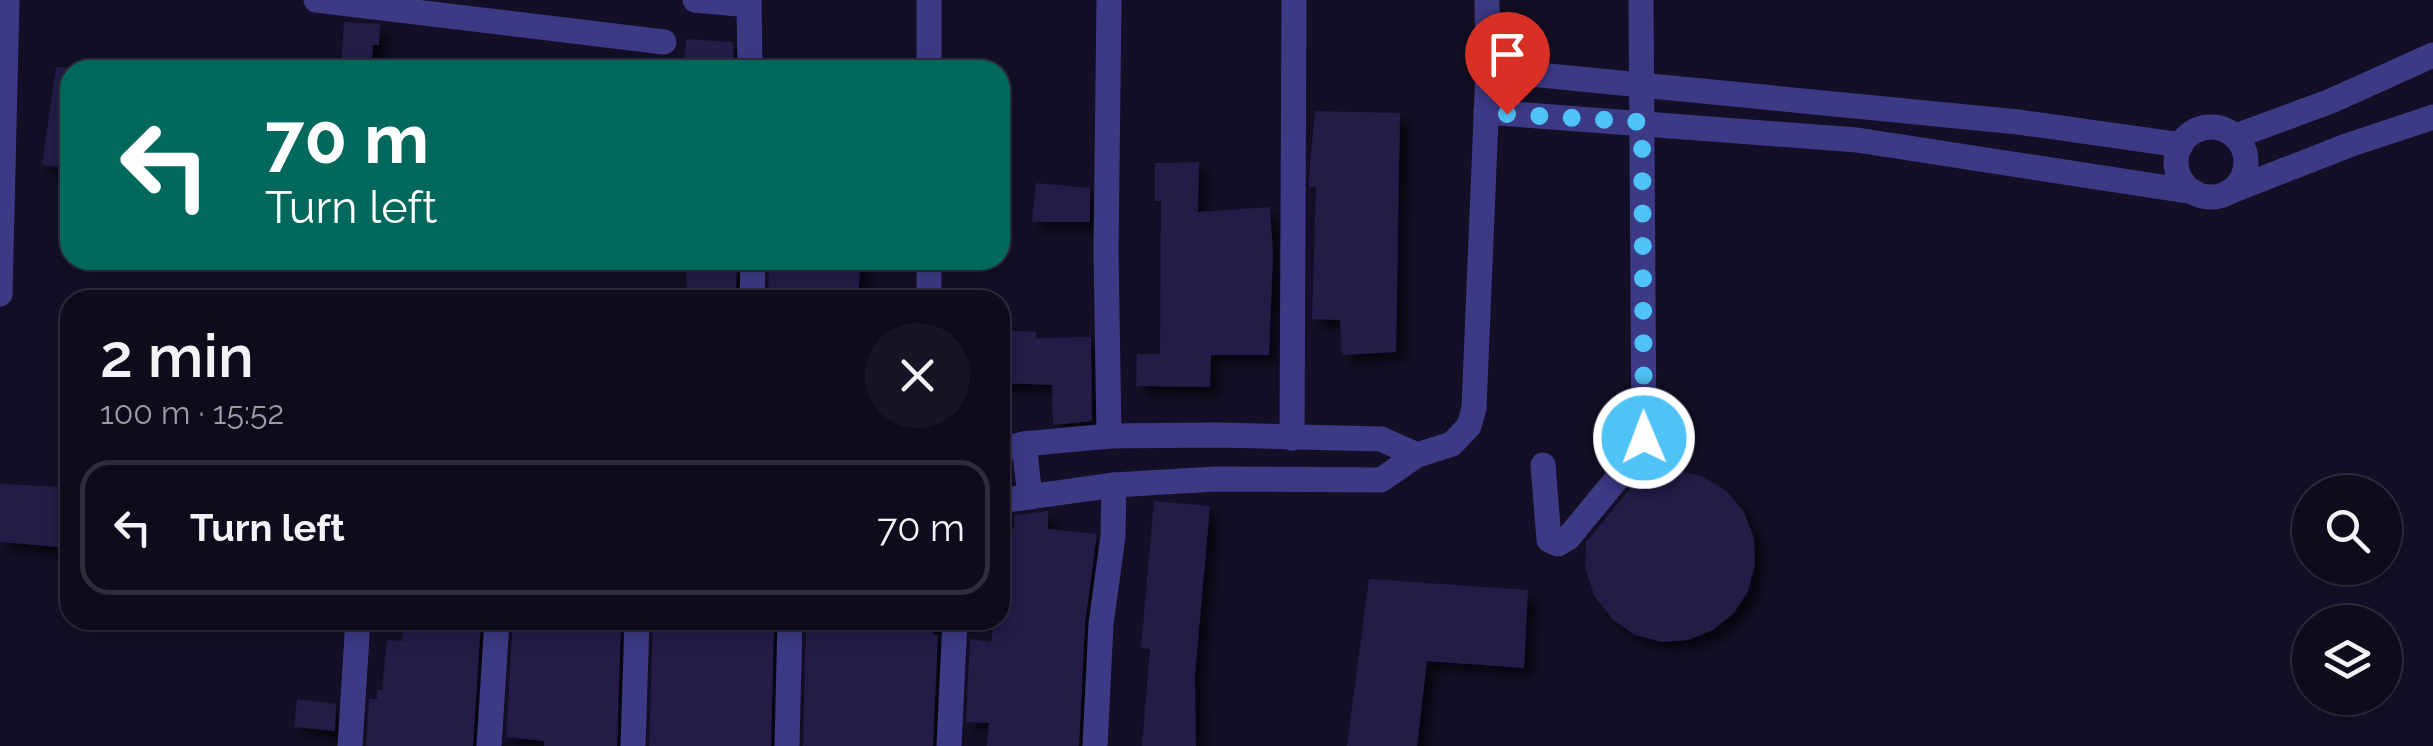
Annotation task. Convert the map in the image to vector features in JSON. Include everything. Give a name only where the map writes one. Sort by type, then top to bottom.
[{"type":"street","points":[[0,294],[7,0]]},
{"type":"street","points":[[316,0],[664,42]]},
{"type":"street","points":[[695,0],[749,2],[750,60]]},
{"type":"street","points":[[929,0],[929,60]]},
{"type":"street","points":[[1109,0],[1106,250],[1110,436]]},
{"type":"street","points":[[1292,438],[1294,0]]},
{"type":"street","points":[[1010,500],[1114,484],[1215,479],[1380,480],[1417,456],[1452,444],[1469,426],[1474,408],[1488,70],[1487,0]]},
{"type":"street","points":[[1543,465],[1549,540],[1558,544],[1568,538],[1639,452],[1644,438],[1642,0]]},
{"type":"street","points":[[2236,136],[2332,101],[2433,55]]},
{"type":"street","points":[[1488,70],[2018,122],[2180,144]]},
{"type":"street","points":[[2332,101],[2349,145]]},
{"type":"street","points":[[1858,140],[1860,106]]},
{"type":"street","points":[[1486,112],[1858,140],[2212,197],[2433,117]]},
{"type":"street","points":[[2194,192],[2177,171],[2180,144],[2193,131],[2211,126],[2236,136],[2245,152],[2242,179],[2229,192]]},
{"type":"street","points":[[1215,479],[1217,435]]},
{"type":"street","points":[[1030,497],[1012,447],[1110,436],[1217,435],[1380,439],[1417,456]]},
{"type":"street","points":[[1094,746],[1114,484]]},
{"type":"street","points":[[350,746],[357,630]]},
{"type":"street","points":[[489,746],[496,630]]},
{"type":"street","points":[[634,746],[637,630]]},
{"type":"street","points":[[787,746],[790,630]]},
{"type":"street","points":[[949,746],[955,630]]},
{"type":"building","points":[[344,22],[380,24],[379,45],[373,45],[372,60],[342,60]]},
{"type":"building","points":[[686,39],[733,42],[734,60],[685,60]]},
{"type":"building","points":[[56,67],[60,67],[60,168],[42,165]]},
{"type":"building","points":[[1315,111],[1400,113],[1396,352],[1342,355],[1340,320],[1312,319],[1316,187],[1309,187]]},
{"type":"building","points":[[1199,162],[1198,212],[1270,207],[1273,254],[1269,355],[1211,355],[1210,387],[1136,386],[1137,354],[1160,354],[1161,201],[1155,201],[1155,163]]},
{"type":"building","points":[[1036,183],[1090,188],[1090,222],[1032,222]]},
{"type":"building","points":[[687,270],[737,270],[736,290],[686,289]]},
{"type":"building","points":[[769,270],[860,270],[859,290],[768,290]]},
{"type":"building","points":[[1010,331],[1036,332],[1036,338],[1091,337],[1092,421],[1053,425],[1052,385],[1010,383]]},
{"type":"building","points":[[1673,470],[1702,476],[1727,491],[1744,512],[1754,538],[1755,564],[1748,591],[1734,613],[1713,630],[1688,640],[1662,642],[1635,635],[1613,620],[1595,597],[1585,568],[1586,542],[1641,475]]},
{"type":"building","points":[[0,484],[60,487],[59,547],[0,542]]},
{"type":"building","points":[[1154,501],[1210,506],[1195,675],[1196,746],[1142,746],[1150,649],[1141,648]]},
{"type":"building","points":[[1048,511],[1048,529],[1097,534],[1085,623],[1079,746],[987,746],[989,723],[966,722],[970,639],[991,642],[993,630],[1010,630],[1010,529],[1014,529],[1015,515]]},
{"type":"building","points":[[1369,579],[1528,590],[1524,668],[1427,661],[1417,746],[1347,746]]},
{"type":"building","points":[[403,630],[480,630],[473,746],[366,746],[369,699],[377,699],[377,690],[382,690],[387,640],[402,641]]},
{"type":"building","points":[[512,630],[621,630],[617,746],[544,746],[544,741],[506,737]]},
{"type":"building","points":[[653,630],[774,630],[771,746],[649,746]]},
{"type":"building","points":[[806,630],[933,630],[938,635],[933,746],[803,746]]},
{"type":"building","points":[[297,699],[336,704],[335,731],[294,727]]},
{"type":"route","points":[[1507,114],[1642,122],[1644,438]]}]
